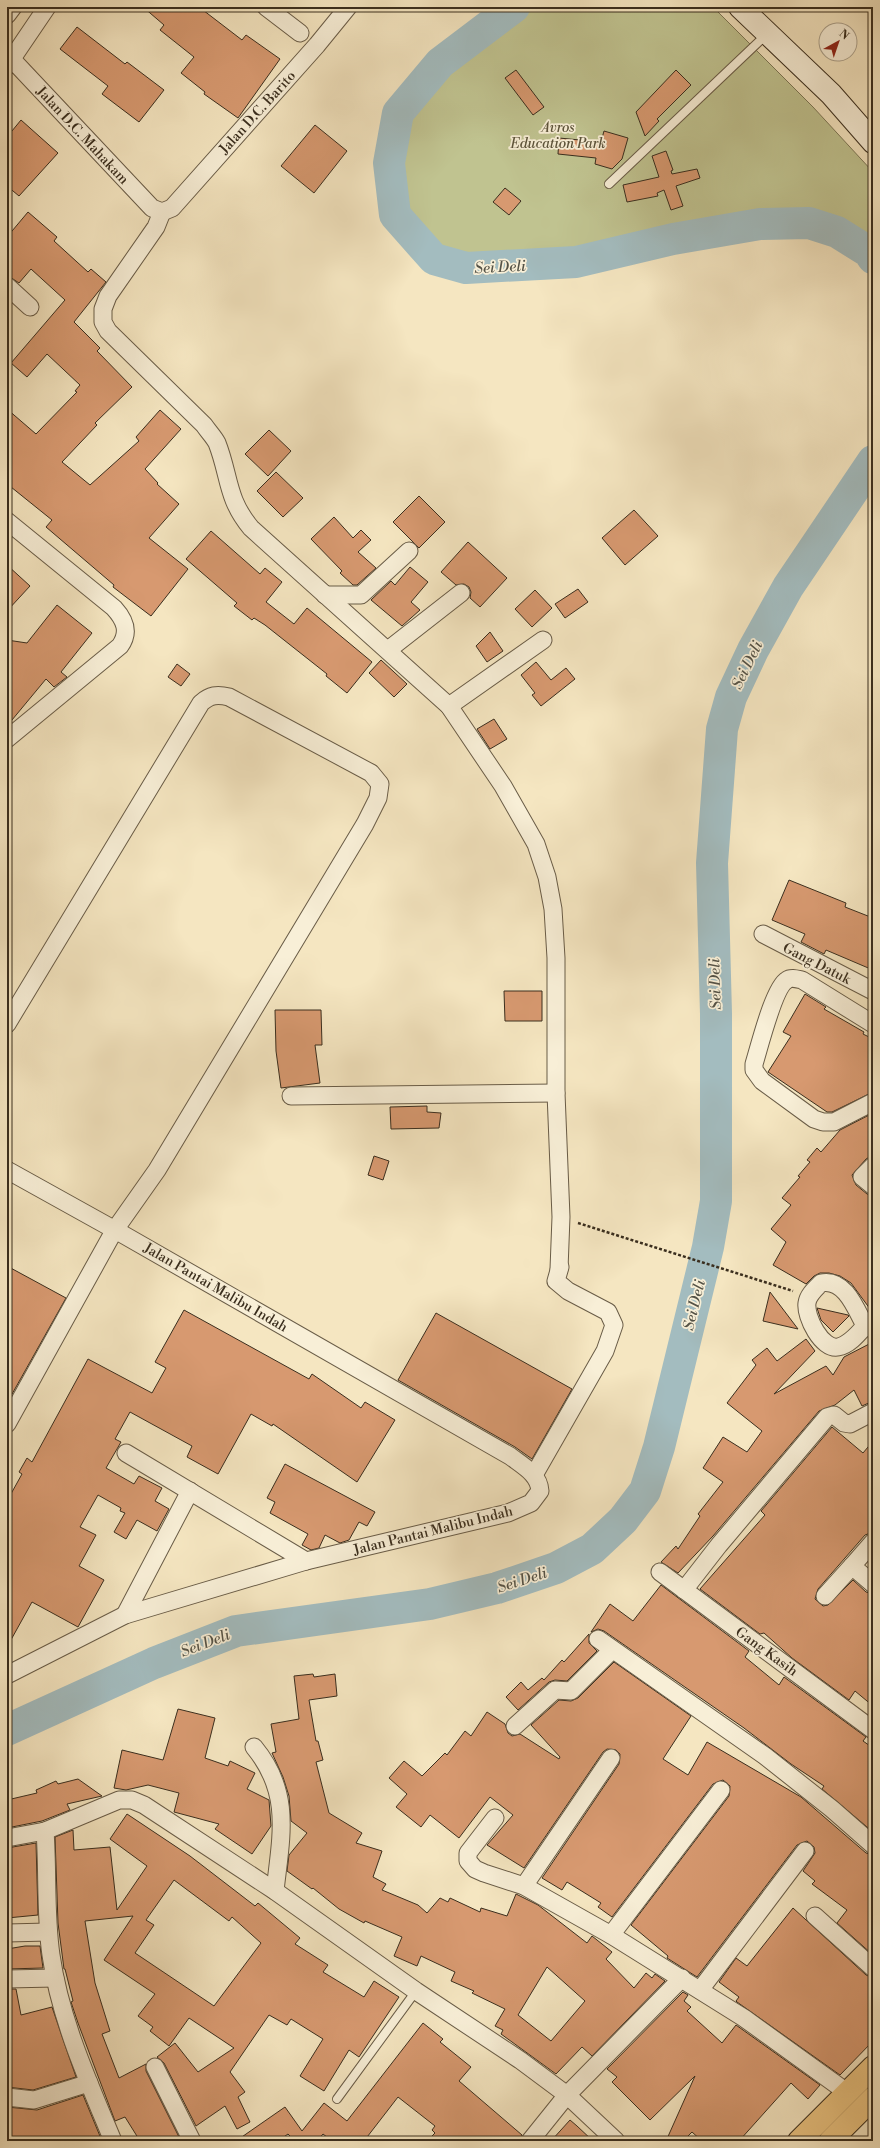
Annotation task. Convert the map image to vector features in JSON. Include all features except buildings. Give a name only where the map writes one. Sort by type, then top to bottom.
[{"type":"main road","points":[[748,10],[767,34],[831,94],[873,142]]},
{"type":"main road","points":[[799,2141],[873,2067]]},
{"type":"main road","points":[[830,2141],[873,2098]]},
{"type":"street","points":[[7,15],[13,7]]},
{"type":"street","points":[[9,59],[47,7]]},
{"type":"street","points":[[266,7],[300,32]]},
{"type":"street","name":"Jalan D.C. Barito","points":[[162,212],[172,208],[317,45],[348,7]]},
{"type":"street","name":"Jalan D.C. Mahakam","points":[[9,59],[152,208],[162,212]]},
{"type":"street","points":[[162,212],[156,228],[108,296],[103,309],[103,322],[108,331],[204,425],[212,436],[216,442],[232,497],[239,514],[251,528],[388,650],[448,706],[504,786],[536,844],[547,877],[553,909],[556,958],[556,1093],[561,1217],[559,1268],[556,1281],[568,1291],[608,1312],[614,1325],[605,1351],[534,1475]]},
{"type":"street","points":[[7,286],[30,307]]},
{"type":"street","points":[[7,520],[114,608],[122,617],[126,625],[126,634],[120,646],[9,733]]},
{"type":"street","points":[[325,595],[361,595],[409,551]]},
{"type":"street","points":[[388,650],[461,593]]},
{"type":"street","points":[[448,706],[543,640]]},
{"type":"street","points":[[7,1024],[197,710],[209,696],[219,694],[229,696],[372,773],[380,784],[378,798],[365,824],[157,1170],[114,1231],[7,1424]]},
{"type":"street","name":"Gang Datuk","points":[[763,934],[873,990]]},
{"type":"street","points":[[873,1024],[802,980],[791,978],[786,980],[777,993],[754,1064],[754,1070],[762,1081],[814,1119],[823,1122],[834,1122],[873,1102]]},
{"type":"street","points":[[291,1096],[556,1093]]},
{"type":"street","points":[[873,1166],[862,1177],[873,1186]]},
{"type":"street","name":"Jalan Pantai Malibu Indah","points":[[7,1170],[510,1456],[534,1475],[538,1480],[540,1491],[531,1503],[518,1509],[306,1561],[125,1616],[7,1675]]},
{"type":"street","points":[[821,1283],[834,1283],[842,1289],[853,1302],[869,1327],[843,1346],[836,1348],[828,1345],[817,1334],[812,1326],[807,1304],[809,1296],[821,1283]]},
{"type":"street","points":[[684,1590],[719,1545],[827,1417],[834,1415],[844,1423],[850,1424],[873,1412]]},
{"type":"street","points":[[126,1453],[306,1561]]},
{"type":"street","points":[[125,1616],[190,1491]]},
{"type":"street","points":[[825,1596],[873,1542]]},
{"type":"street","points":[[852,1566],[873,1584]]},
{"type":"street","name":"Gang Kasih","points":[[660,1572],[873,1730]]},
{"type":"street","points":[[598,1639],[765,1756],[832,1809],[873,1845]]},
{"type":"street","points":[[515,1726],[555,1690],[571,1691],[612,1650]]},
{"type":"street","points":[[254,1747],[271,1770],[280,1802],[282,1826],[275,1891]]},
{"type":"street","points":[[524,1886],[611,1758]]},
{"type":"street","points":[[611,1935],[721,1790]]},
{"type":"street","points":[[7,1838],[45,1831],[119,1800],[132,1800],[144,1805],[275,1891],[416,1991],[520,2060],[566,2095],[616,2141]]},
{"type":"street","points":[[495,1818],[470,1850],[467,1858],[475,1869],[524,1886],[611,1935],[744,2018],[848,2093]]},
{"type":"street","points":[[45,1831],[48,1932],[55,1978],[71,2035],[113,2141]]},
{"type":"street","points":[[700,1990],[805,1851]]},
{"type":"street","points":[[815,1916],[873,1968]]},
{"type":"street","points":[[7,1933],[48,1932]]},
{"type":"street","points":[[7,1979],[55,1978]]},
{"type":"street","points":[[530,2141],[566,2095],[682,1978]]},
{"type":"street","points":[[155,2067],[192,2141]]},
{"type":"street","points":[[7,2097],[34,2100],[89,2083]]},
{"type":"lane","points":[[609,184],[767,34]]},
{"type":"lane","points":[[338,2099],[416,1991]]},
{"type":"path","points":[[561,1217],[637,1243],[809,1296]]},
{"type":"green space","name":"Avros Education Park","points":[[512,7],[713,7],[813,107],[873,172],[873,258],[869,252],[809,223],[673,239],[576,262],[472,268],[434,259],[395,215],[389,163],[398,113],[426,80]]},
{"type":"waterway","name":"Sei Deli","points":[[514,7],[440,63],[398,113],[389,163],[395,215],[434,259],[466,268],[576,262],[673,239],[760,224],[809,223],[837,232],[869,252],[873,258]]},
{"type":"waterway","name":"Sei Deli","points":[[7,1730],[154,1663],[236,1631],[430,1604],[497,1588],[556,1568],[592,1549],[623,1520],[645,1491],[659,1447],[708,1247],[716,1201],[716,1014],[712,863],[722,729],[731,697],[753,650],[788,587],[873,461]]}]
